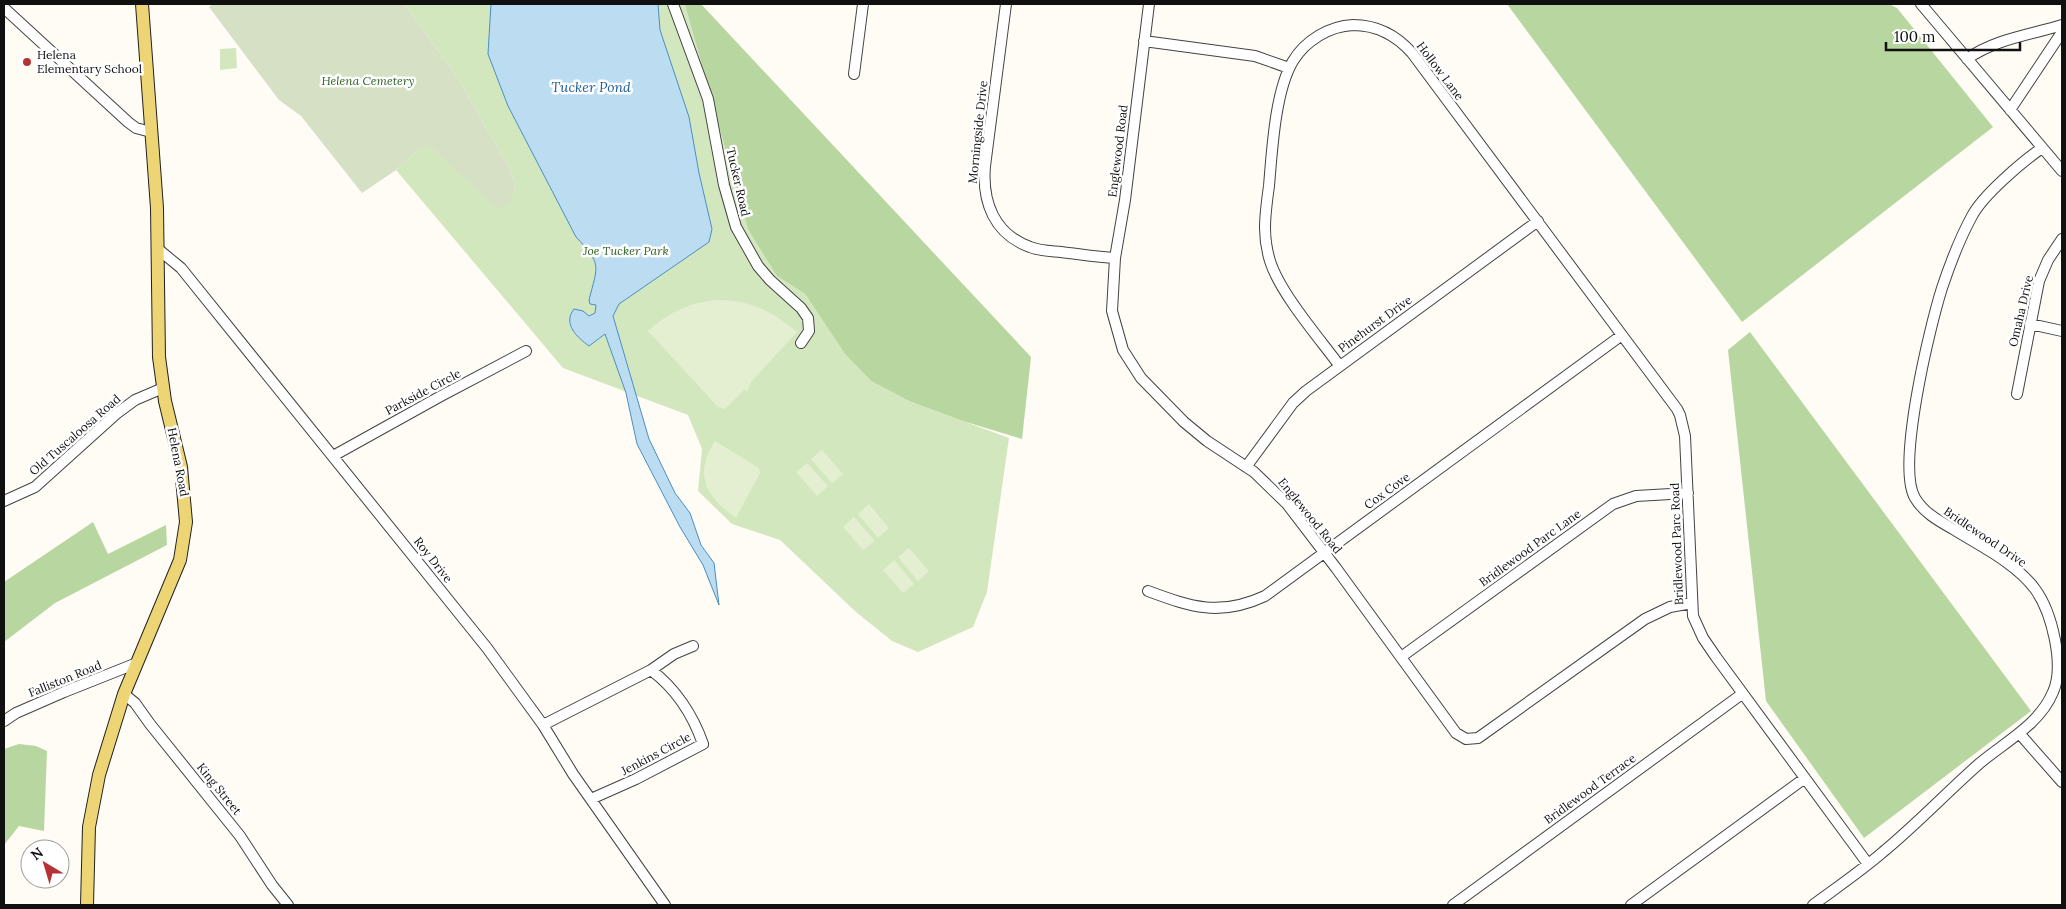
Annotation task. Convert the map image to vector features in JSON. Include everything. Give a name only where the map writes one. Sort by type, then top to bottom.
[{"type":"main road","name":"Helena Road","points":[[87,905],[88,848],[93,802],[99,775],[124,694],[180,560],[186,522],[181,467],[163,388],[159,356],[158,249],[142,4]]},
{"type":"street","name":"Tucker Road","points":[[673,4],[708,99],[724,185],[736,227],[758,266],[770,280],[801,308],[808,318],[809,331],[801,343]]},
{"type":"street","points":[[854,74],[863,4]]},
{"type":"street","name":"Morningside Drive","points":[[1006,4],[985,166],[984,184],[986,200],[990,211],[1005,231],[1031,248],[1092,257],[1115,258]]},
{"type":"street","name":"Englewood Road","points":[[1149,4],[1125,200],[1115,258],[1112,310],[1123,350],[1141,378],[1197,434],[1246,467],[1266,483],[1287,504],[1456,733],[1462,738],[1472,740],[1488,732],[1645,619],[1665,608],[1692,603]]},
{"type":"street","points":[[1921,4],[2062,171]]},
{"type":"street","points":[[4,8],[128,122],[151,132]]},
{"type":"street","points":[[1967,58],[1983,48],[2062,25]]},
{"type":"street","name":"Hollow Lane","points":[[1339,366],[1283,287],[1270,261],[1264,228],[1279,108],[1289,68],[1304,48],[1323,33],[1339,26],[1368,26],[1384,31],[1393,36],[1412,53],[1622,335]]},
{"type":"street","points":[[2010,110],[2062,32]]},
{"type":"street","points":[[1144,40],[1255,56],[1289,68]]},
{"type":"street","name":"Bridlewood Drive","points":[[1813,905],[1883,853],[1982,762],[2035,719],[2052,696],[2056,685],[2058,672],[2056,646],[2045,607],[2033,586],[2016,570],[1937,520],[1920,506],[1910,487],[1908,458],[1930,331],[1953,258],[1972,214],[1999,184],[2042,148]]},
{"type":"street","name":"Pinehurst Drive","points":[[1246,467],[1293,403],[1306,390],[1538,222]]},
{"type":"street","name":"Omaha Drive","points":[[2016,394],[2039,280],[2062,239]]},
{"type":"street","name":"Roy Drive","points":[[158,249],[181,268],[487,648],[543,724],[591,799],[665,905]]},
{"type":"street","points":[[2030,324],[2062,331]]},
{"type":"street","name":"Bridlewood Parc Road","points":[[1622,335],[1680,416],[1685,436],[1692,603],[1695,624],[1742,694],[1868,864]]},
{"type":"street","name":"Cox Cove","points":[[1148,591],[1197,608],[1222,609],[1237,607],[1264,596],[1622,335]]},
{"type":"street","name":"Parkside Circle","points":[[333,456],[526,351]]},
{"type":"street","name":"Old Tuscaloosa Road","points":[[4,501],[35,487],[116,414],[135,400],[163,388]]},
{"type":"street","name":"Bridlewood Parc Lane","points":[[1401,657],[1613,504],[1636,496],[1688,493]]},
{"type":"street","points":[[543,724],[651,670],[674,654],[692,646]]},
{"type":"street","name":"Falliston Road","points":[[4,721],[64,692],[137,663]]},
{"type":"street","name":"Jenkins Circle","points":[[591,799],[636,780],[703,744],[695,724],[680,700],[668,685],[651,670]]},
{"type":"street","name":"King Street","points":[[124,694],[135,703],[240,836],[288,905]]},
{"type":"street","name":"Bridlewood Terrace","points":[[1454,905],[1742,694]]},
{"type":"street","points":[[2019,733],[2062,782]]},
{"type":"street","points":[[1631,905],[1805,778]]},
{"type":"green space","name":"Helena Cemetery","points":[[213,4],[404,4],[457,77],[511,171],[515,188],[509,206],[495,208],[428,144],[417,150],[396,170],[362,193],[301,116],[279,100],[209,7]]},
{"type":"green space","name":"Joe Tucker Park","points":[[404,4],[686,4],[777,276],[805,294],[845,354],[871,381],[909,401],[1009,438],[987,592],[973,627],[918,652],[892,641],[856,612],[780,540],[732,524],[698,491],[702,449],[688,415],[563,368],[396,170],[417,150],[428,143],[442,157],[515,188],[511,171],[457,77]]},
{"type":"green space","points":[[685,4],[701,4],[1031,357],[1022,439],[963,421],[909,401],[871,381],[845,354],[805,294],[777,276],[748,229]]},
{"type":"green space","points":[[1507,4],[1889,4],[1897,8],[1993,127],[1742,322]]},
{"type":"green space","points":[[236,48],[237,68],[220,70],[220,49]]},
{"type":"green space","points":[[719,300],[741,302],[761,308],[797,332],[751,382],[747,391],[744,390],[725,409],[718,407],[648,331],[680,309],[699,303]]},
{"type":"green space","points":[[1750,332],[2031,711],[1864,838],[1766,701],[1728,350]]},
{"type":"green space","points":[[715,441],[759,468],[760,473],[736,518],[717,502],[706,484],[704,475],[705,464],[708,453]]},
{"type":"green space","points":[[822,450],[843,474],[832,483],[811,459]]},
{"type":"green space","points":[[807,463],[828,486],[817,496],[796,472]]},
{"type":"green space","points":[[869,504],[889,528],[878,538],[858,514]]},
{"type":"green space","points":[[854,517],[875,541],[863,550],[843,527]]},
{"type":"green space","points":[[93,522],[108,554],[166,525],[167,545],[55,603],[4,642],[4,582]]},
{"type":"green space","points":[[909,548],[929,571],[918,581],[898,557]]},
{"type":"green space","points":[[894,560],[914,584],[903,593],[883,570]]},
{"type":"green space","points":[[19,744],[36,746],[47,751],[44,831],[19,826],[4,845],[4,749]]},
{"type":"water","name":"Tucker Pond","points":[[491,4],[658,4],[660,30],[689,117],[712,229],[709,242],[619,304],[613,316],[649,439],[675,493],[690,513],[701,545],[714,563],[719,605],[703,565],[680,527],[637,444],[626,393],[605,334],[589,346],[576,335],[571,325],[570,320],[574,309],[583,311],[589,316],[595,313],[596,305],[590,304],[589,300],[596,266],[590,253],[576,237],[508,106],[488,54]]},
{"type":"place","name":"Helena Elementary School","points":[[27,62]]}]
